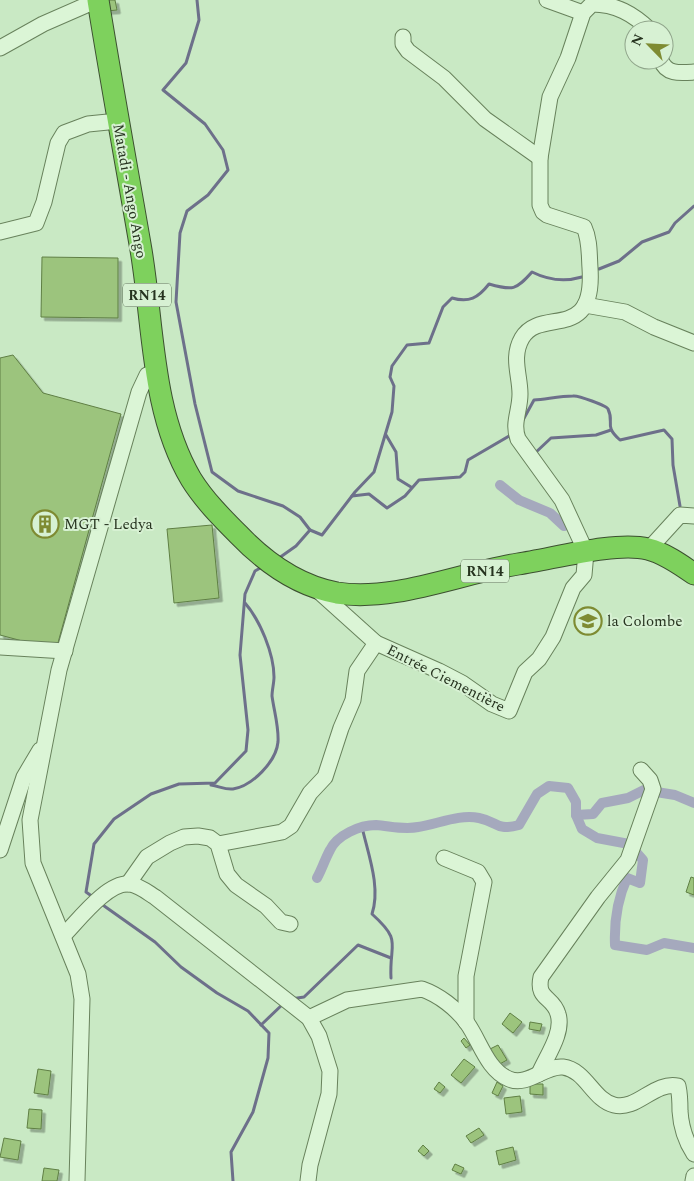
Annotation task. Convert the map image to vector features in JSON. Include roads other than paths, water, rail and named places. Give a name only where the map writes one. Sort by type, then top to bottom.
[{"type":"highway","name":"Matadi - Ango Ango","points":[[98,0],[141,248],[156,371],[175,446],[192,480],[214,509],[253,550],[315,588],[361,595],[389,593],[506,566],[586,552],[633,547],[649,549],[667,557],[694,574]]},
{"type":"street","points":[[0,48],[43,24],[98,0]]},
{"type":"street","points":[[547,0],[583,13]]},
{"type":"street","points":[[586,552],[562,500],[518,439],[514,429],[520,400],[516,351],[522,337],[532,328],[576,315],[585,306],[590,295],[591,280],[587,234],[584,227],[543,212],[540,205],[540,158],[552,89],[568,58],[583,13],[592,4],[605,4],[621,9],[640,20]]},
{"type":"street","points":[[403,37],[403,44],[408,51],[444,78],[485,119],[540,158]]},
{"type":"street","points":[[668,70],[694,72]]},
{"type":"street","points":[[0,232],[36,223],[44,202],[58,143],[64,133],[88,124],[118,121]]},
{"type":"street","points":[[585,306],[625,312],[654,327],[694,343]]},
{"type":"street","points":[[77,1181],[82,1000],[78,974],[33,863],[30,820],[42,748],[65,651],[139,392],[147,375],[156,371]]},
{"type":"street","points":[[649,549],[680,515],[694,516]]},
{"type":"street","name":"Entrée Ciementière","points":[[315,588],[376,643],[439,671],[462,683],[492,704],[509,712],[525,672],[544,652],[553,637],[573,588],[584,575],[586,552]]},
{"type":"street","points":[[218,844],[282,832],[291,826],[310,793],[325,777],[341,728],[353,700],[358,672],[376,643]]},
{"type":"street","points":[[0,646],[65,651]]},
{"type":"street","points":[[0,850],[24,778],[29,766],[42,748]]},
{"type":"street","points":[[539,1074],[559,1027],[559,1015],[554,1006],[541,992],[539,986],[541,977],[598,897],[628,860],[653,790],[650,780],[640,770]]},
{"type":"street","points":[[128,884],[147,857],[170,843],[198,836],[210,838],[218,844],[227,874],[236,885],[266,906],[281,922],[290,924]]},
{"type":"street","points":[[444,858],[478,872],[484,882],[466,976],[466,1022]]},
{"type":"street","points":[[63,936],[109,889],[128,884],[139,887],[155,897],[309,1018],[319,1036],[330,1070],[326,1109],[310,1165],[308,1181]]},
{"type":"street","points":[[309,1018],[346,1000],[422,989],[434,993],[466,1022],[495,1071],[510,1080],[522,1081],[562,1067],[573,1070],[603,1098],[614,1105],[628,1105],[658,1088],[672,1085],[678,1086],[683,1132],[694,1154]]},
{"type":"street","points":[[693,1181],[694,1176]]},
{"type":"waterway","points":[[197,0],[199,20],[186,63],[163,90],[205,124],[223,150],[228,170],[208,195],[187,211],[180,233],[176,302],[195,404],[212,472],[238,491],[283,506],[300,517],[310,530],[296,546],[279,558]]},
{"type":"waterway","points":[[599,269],[619,261],[642,242],[669,232],[675,223],[694,206]]},
{"type":"waterway","points":[[310,530],[322,535],[355,492],[374,472],[392,412],[394,386],[390,377],[392,366],[407,345],[429,343],[443,307],[452,298],[463,300],[473,298],[481,293],[489,284],[504,288],[518,286],[532,272],[544,277],[557,279],[582,277]]},
{"type":"waterway","points":[[523,420],[534,400],[576,396],[598,403],[608,409],[612,431],[620,440],[664,430],[672,439],[673,465],[680,506]]},
{"type":"waterway","points":[[534,454],[551,438],[596,435],[611,430]]},
{"type":"waterway","points":[[386,435],[396,452],[398,479],[411,487]]},
{"type":"waterway","points":[[352,496],[369,494],[387,508],[405,496],[419,480],[460,477],[465,472],[468,460],[511,435]]},
{"type":"waterway","points":[[500,485],[519,500],[550,513],[564,526]]},
{"type":"waterway","points":[[93,897],[86,892],[94,844],[114,819],[151,794],[179,784],[215,783],[246,751],[248,730],[240,655],[245,594],[255,571],[262,567]]},
{"type":"waterway","points":[[211,785],[233,789],[248,783],[268,765],[278,742],[272,696],[274,677],[272,658],[261,628],[245,603]]},
{"type":"waterway","points":[[317,878],[333,845],[343,835],[356,829],[370,825],[413,828],[464,817],[479,818],[501,826],[511,827],[519,825],[537,794],[549,786],[568,788],[576,802],[576,815],[582,829],[597,838],[629,844],[643,860],[640,883],[627,878],[621,894],[616,919],[615,945],[647,950],[664,943],[694,948]]},
{"type":"waterway","points":[[576,815],[593,814],[602,803],[628,798],[644,790],[675,795],[694,803]]},
{"type":"waterway","points":[[362,827],[374,882],[375,893],[372,914],[382,923],[391,937],[391,978]]},
{"type":"waterway","points":[[100,903],[155,942],[181,967],[217,993],[248,1011],[269,1033],[268,1058],[253,1112],[231,1152],[233,1181]]},
{"type":"waterway","points":[[291,999],[304,997],[358,945],[391,958]]},
{"type":"waterway","points":[[261,1025],[284,1003]]},
{"type":"place","name":"MGT - Ledya","points":[[45,524]]},
{"type":"place","name":"la Colombe","points":[[588,621]]}]
